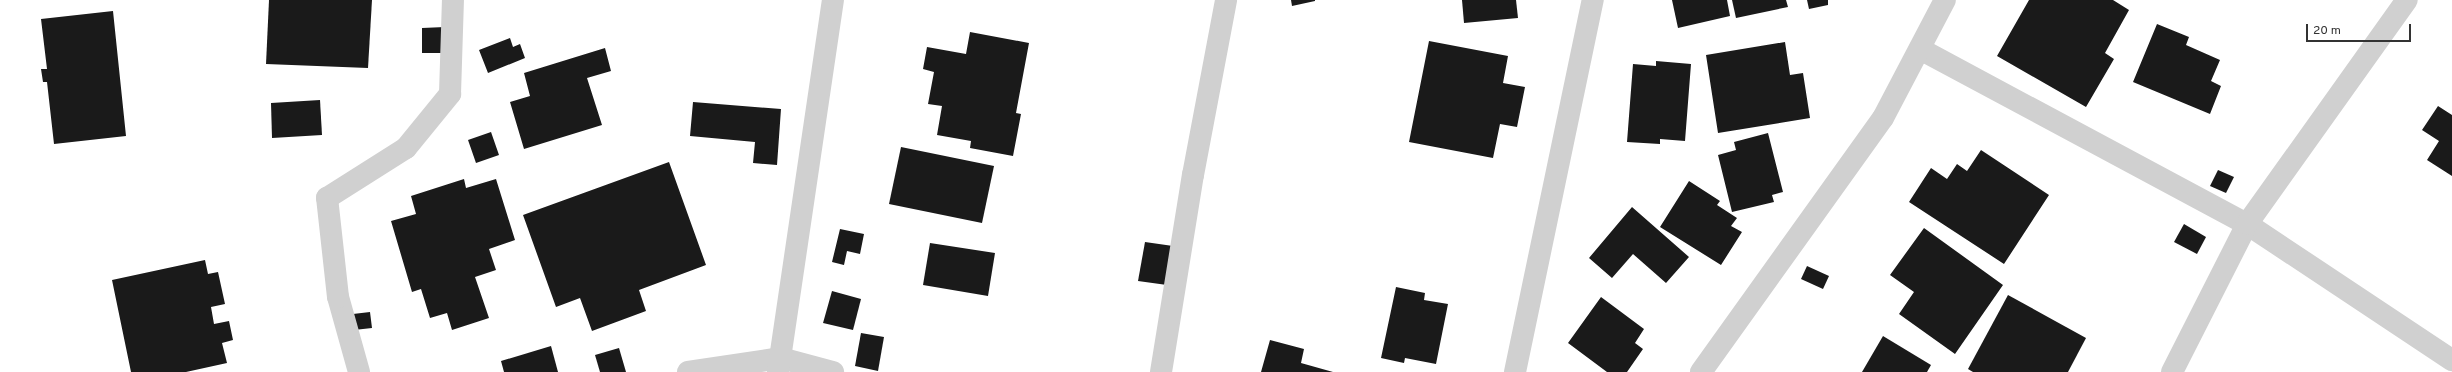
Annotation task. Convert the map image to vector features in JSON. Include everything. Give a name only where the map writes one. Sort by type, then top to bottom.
[{"type":"street","points":[[359,372],[338,297],[327,198],[406,148],[450,94],[453,0]]},
{"type":"street","points":[[779,365],[833,0]]},
{"type":"street","points":[[1161,372],[1193,175],[1226,0]]},
{"type":"street","points":[[1515,372],[1593,0]]},
{"type":"street","points":[[1701,372],[1883,118],[1945,0]]},
{"type":"street","points":[[2172,372],[2247,224],[2407,0]]},
{"type":"street","points":[[1920,48],[2247,224],[2452,360]]},
{"type":"street","points":[[688,372],[779,365],[833,372]]},
{"type":"building","points":[[269,0],[372,0],[368,68],[266,64]]},
{"type":"building","points":[[1291,0],[1315,0],[1315,1],[1292,6]]},
{"type":"building","points":[[1462,0],[1516,0],[1518,18],[1464,23]]},
{"type":"building","points":[[1672,0],[1727,0],[1730,16],[1678,28]]},
{"type":"building","points":[[1732,0],[1786,0],[1788,7],[1736,18]]},
{"type":"building","points":[[1807,0],[1828,0],[1828,5],[1809,9]]},
{"type":"building","points":[[2029,0],[2113,0],[2129,10],[2105,53],[2114,59],[2086,107],[1997,56]]},
{"type":"building","points":[[113,11],[126,136],[54,144],[47,82],[43,82],[41,69],[47,69],[41,19]]},
{"type":"building","points":[[2157,24],[2189,37],[2186,45],[2220,60],[2211,81],[2221,86],[2210,114],[2133,82]]},
{"type":"building","points":[[445,27],[446,53],[422,53],[422,28]]},
{"type":"building","points":[[970,32],[1029,43],[1016,113],[1021,114],[1013,156],[970,148],[971,141],[937,135],[942,106],[928,104],[934,72],[923,69],[927,47],[966,54]]},
{"type":"building","points":[[510,38],[513,47],[520,44],[525,58],[488,73],[479,50]]},
{"type":"building","points":[[1429,41],[1508,56],[1503,83],[1525,87],[1517,127],[1500,124],[1493,158],[1409,142]]},
{"type":"building","points":[[1785,42],[1790,75],[1803,73],[1810,118],[1718,133],[1706,55]]},
{"type":"building","points":[[605,48],[611,71],[587,78],[602,125],[524,149],[510,102],[530,96],[524,73]]},
{"type":"building","points":[[1656,61],[1691,64],[1685,141],[1660,139],[1660,144],[1627,142],[1633,64],[1656,66]]},
{"type":"building","points":[[320,100],[322,135],[272,138],[271,103]]},
{"type":"building","points":[[693,102],[781,109],[777,165],[753,163],[755,142],[690,136]]},
{"type":"building","points":[[2438,106],[2452,115],[2452,176],[2427,160],[2439,141],[2422,130]]},
{"type":"building","points":[[491,132],[499,155],[476,163],[468,140]]},
{"type":"building","points":[[1768,133],[1783,192],[1772,195],[1774,202],[1732,212],[1718,155],[1736,150],[1734,142]]},
{"type":"building","points":[[901,147],[994,166],[982,223],[889,204]]},
{"type":"building","points":[[1981,150],[2049,195],[2004,264],[1909,202],[1931,168],[1947,179],[1957,164],[1967,171]]},
{"type":"building","points":[[669,162],[706,265],[639,290],[646,311],[592,331],[580,298],[556,307],[523,215]]},
{"type":"building","points":[[2218,170],[2234,177],[2226,193],[2210,186]]},
{"type":"building","points":[[464,179],[466,188],[496,179],[515,240],[489,249],[496,270],[475,277],[489,318],[452,330],[447,313],[430,318],[421,289],[412,292],[391,221],[416,214],[411,196]]},
{"type":"building","points":[[1689,181],[1720,201],[1717,205],[1737,218],[1731,226],[1742,232],[1721,265],[1660,227]]},
{"type":"building","points":[[1632,207],[1689,257],[1666,283],[1633,254],[1612,278],[1589,258]]},
{"type":"building","points":[[2184,224],[2206,237],[2197,254],[2174,242]]},
{"type":"building","points":[[1924,228],[2003,285],[1955,354],[1899,314],[1914,292],[1890,275]]},
{"type":"building","points":[[840,229],[864,234],[860,254],[847,251],[844,265],[832,262]]},
{"type":"building","points":[[1145,242],[1173,246],[1167,285],[1138,281]]},
{"type":"building","points":[[930,243],[995,253],[988,296],[923,285]]},
{"type":"building","points":[[205,260],[208,274],[218,272],[225,304],[211,307],[214,324],[229,321],[233,340],[222,343],[227,363],[186,372],[131,372],[112,280]]},
{"type":"building","points":[[1807,266],[1829,276],[1823,289],[1801,279]]},
{"type":"building","points":[[1396,287],[1425,293],[1424,300],[1448,304],[1436,364],[1405,358],[1404,363],[1381,358]]},
{"type":"building","points":[[832,291],[861,299],[853,330],[823,323]]},
{"type":"building","points":[[2008,295],[2086,338],[2068,372],[1973,372],[1968,369]]},
{"type":"building","points":[[1601,297],[1644,329],[1635,343],[1643,349],[1627,372],[1607,372],[1568,343]]},
{"type":"building","points":[[370,312],[372,328],[354,330],[353,314]]},
{"type":"building","points":[[861,333],[884,337],[878,371],[855,366]]},
{"type":"building","points":[[1883,336],[1931,365],[1927,372],[1862,372]]},
{"type":"building","points":[[1270,340],[1304,349],[1301,363],[1333,372],[1261,372]]},
{"type":"building","points":[[551,346],[558,372],[504,372],[501,361]]},
{"type":"building","points":[[619,348],[626,372],[600,372],[595,355]]}]
